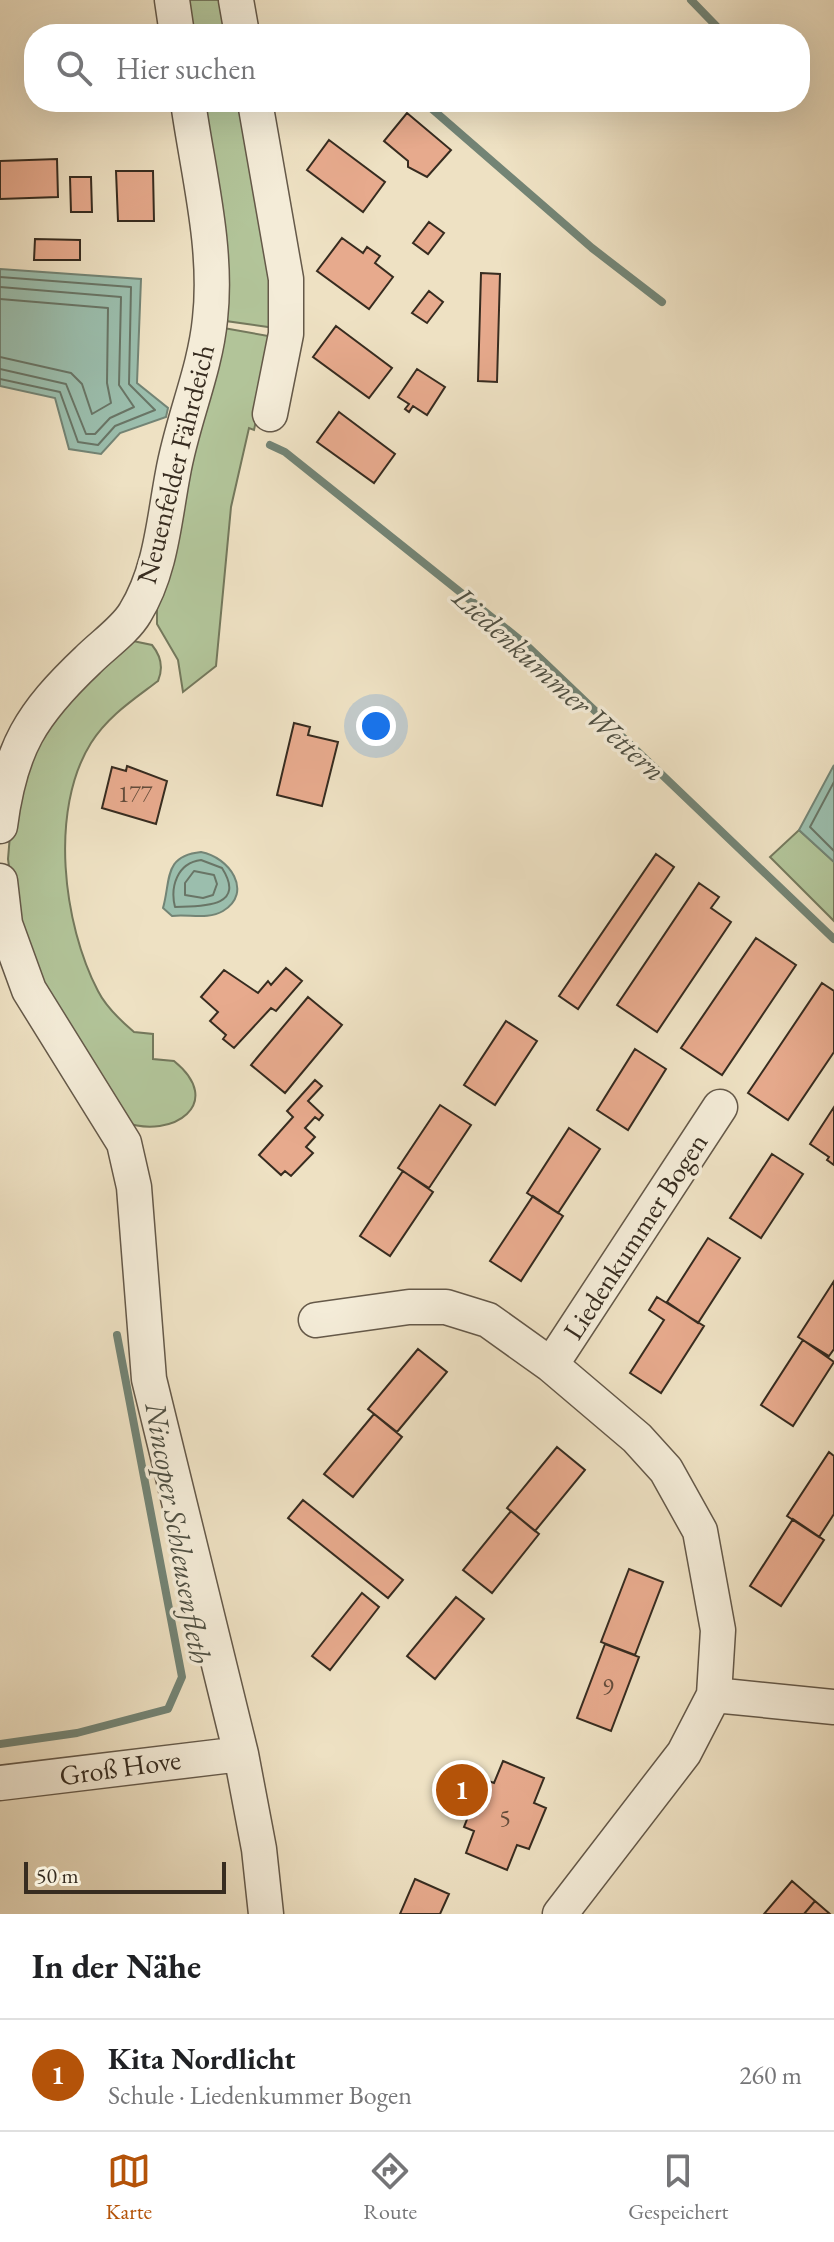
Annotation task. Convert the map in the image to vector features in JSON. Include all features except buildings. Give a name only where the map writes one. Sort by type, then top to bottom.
[{"type":"street","points":[[172,0],[176,24]]},
{"type":"street","points":[[236,0],[240,24]]},
{"type":"street","name":"Neuenfelder Fährdeich","points":[[0,826],[6,781],[28,727],[52,694],[134,616],[148,586],[160,546],[173,470],[210,322],[211,254],[190,112]]},
{"type":"street","points":[[257,112],[286,279],[286,334],[270,414]]},
{"type":"street","points":[[0,881],[5,924],[29,990],[124,1143],[134,1187],[149,1379],[241,1754],[259,1849],[266,1914]]},
{"type":"street","name":"Liedenkummer Bogen","points":[[551,1365],[720,1107]]},
{"type":"street","name":"Liedenkummer Bogen","points":[[316,1320],[409,1307],[446,1307],[488,1320],[551,1365],[637,1438],[666,1470],[700,1531],[718,1630],[714,1695],[684,1753],[560,1914]]},
{"type":"street","points":[[714,1695],[834,1707]]},
{"type":"street","name":"Groß Hove","points":[[0,1783],[203,1755],[241,1754]]},
{"type":"shaded area","points":[[180,0],[227,0],[228,24],[184,24]]},
{"type":"shaded area","points":[[196,112],[244,112],[269,243],[275,328],[219,320]]},
{"type":"shaded area","points":[[218,327],[274,337],[254,430],[249,428],[231,507],[216,666],[183,692],[178,660],[157,624],[157,597]]},
{"type":"shaded area","points":[[133,641],[152,645],[161,662],[160,676],[158,681],[113,717],[91,743],[78,770],[69,801],[66,867],[76,933],[101,997],[134,1032],[153,1034],[153,1059],[174,1061],[189,1076],[195,1091],[194,1104],[187,1114],[175,1122],[160,1126],[124,1122],[50,1005],[14,905],[8,859],[10,835],[29,756],[66,702]]},
{"type":"shaded area","points":[[799,830],[834,862],[834,921],[770,857]]},
{"type":"water","points":[[0,269],[141,279],[137,383],[168,408],[166,417],[120,433],[101,454],[69,449],[55,398],[0,386]]},
{"type":"water","points":[[834,765],[834,862],[799,830]]},
{"type":"water","points":[[201,852],[211,855],[228,868],[234,876],[237,894],[232,903],[217,914],[172,916],[163,908],[174,864],[189,854]]},
{"type":"waterway","points":[[691,0],[714,24]]},
{"type":"waterway","points":[[436,112],[592,248],[662,302]]},
{"type":"waterway","name":"Liedenkummer Wettern","points":[[270,445],[285,452],[524,643],[834,939]]},
{"type":"waterway","name":"Nincoper Schleusenfleth","points":[[0,1744],[77,1733],[168,1709],[182,1677],[117,1335]]},
{"type":"place","name":"Kita Nordlicht","points":[[462,1790]]}]
